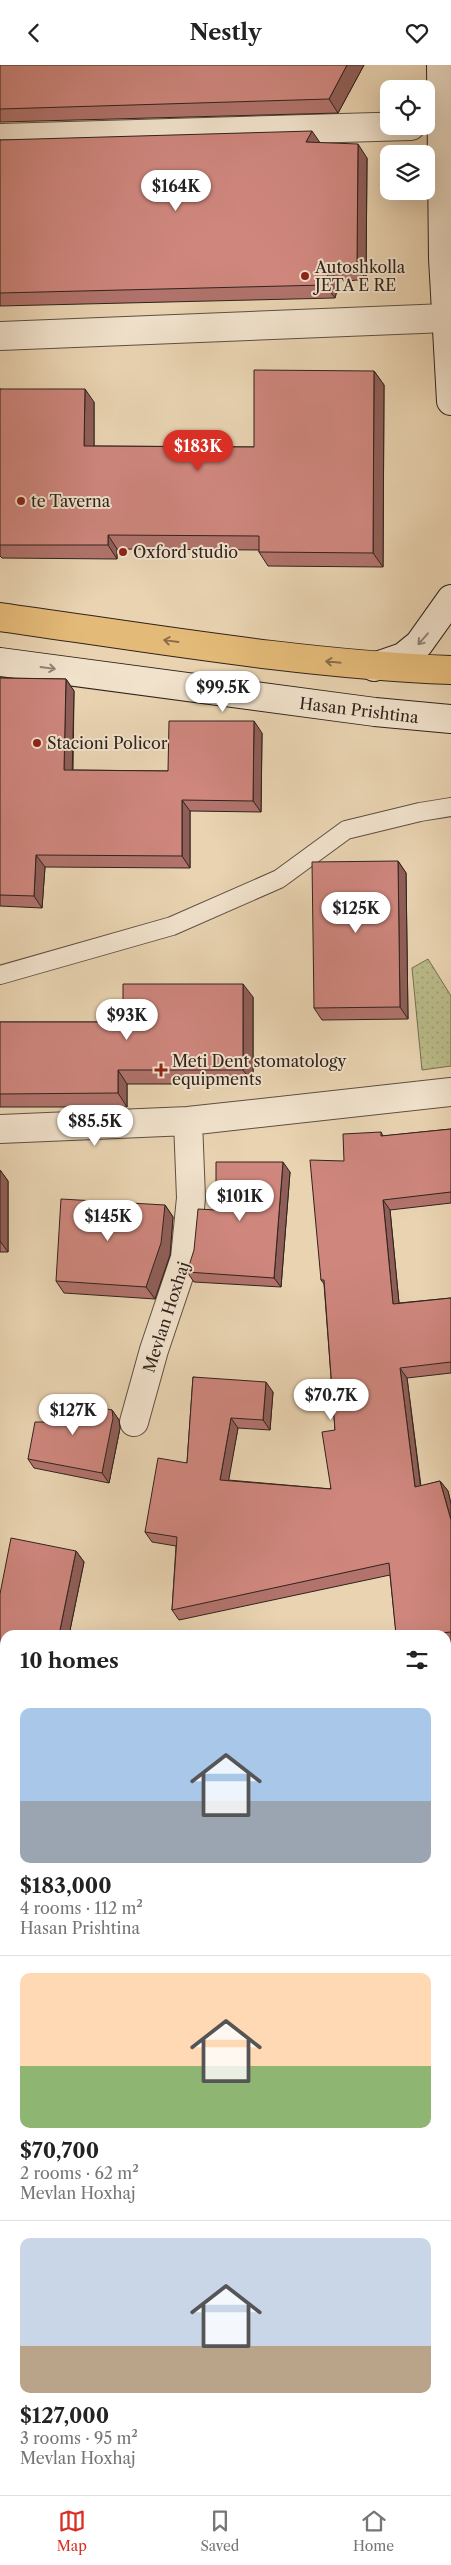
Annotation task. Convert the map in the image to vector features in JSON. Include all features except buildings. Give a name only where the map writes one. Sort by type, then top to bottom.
[{"type":"main road","points":[[0,617],[288,657],[374,667],[451,670]]},
{"type":"street","points":[[435,117],[441,65]]},
{"type":"street","points":[[0,138],[380,127]]},
{"type":"street","points":[[435,135],[447,257],[446,318],[451,401]]},
{"type":"street","points":[[0,336],[446,318]]},
{"type":"street","points":[[374,667],[403,657],[419,644],[451,599]]},
{"type":"street","name":"Hasan Prishtina","points":[[0,662],[365,711],[451,719]]},
{"type":"street","points":[[0,1129],[188,1121],[451,1091]]},
{"type":"street","name":"Mevlan Hoxhaj","points":[[134,1422],[154,1350],[185,1258],[191,1198],[188,1121]]},
{"type":"lane","points":[[0,975],[172,925],[279,879],[346,830],[420,811],[451,807]]},
{"type":"green space","points":[[428,959],[451,996],[451,1066],[422,1070],[412,968]]},
{"type":"place","name":"Autoshkolla JETA E RE","points":[[305,276]]},
{"type":"place","name":"te Taverna","points":[[21,501]]},
{"type":"place","name":"Oxford studio","points":[[123,552]]},
{"type":"place","name":"Stacioni Policor","points":[[37,743]]},
{"type":"place","name":"Meti Dent stomatology equipments","points":[[161,1070]]}]
